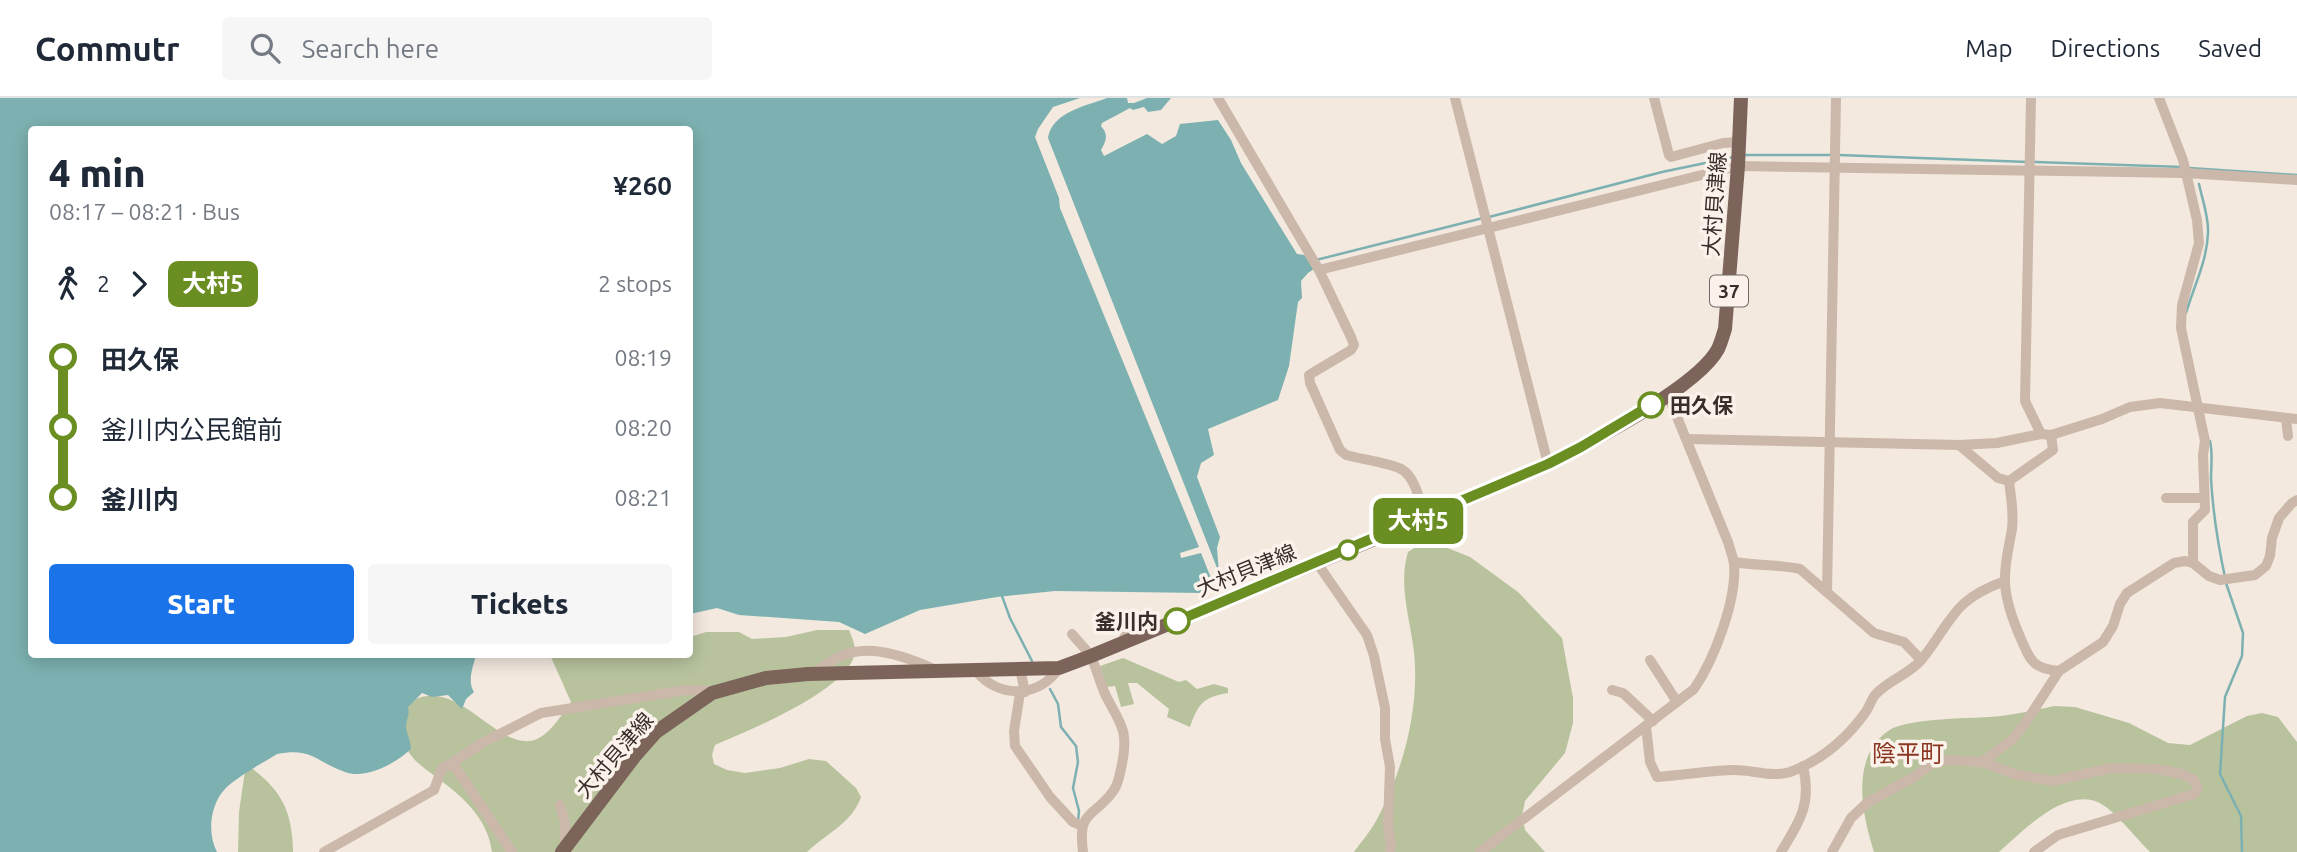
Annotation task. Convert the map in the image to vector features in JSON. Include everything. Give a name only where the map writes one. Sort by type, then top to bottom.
[{"type":"main road","name":"大村貝津線","points":[[563,850],[656,732],[712,693],[765,678],[815,674],[1059,667],[1125,643],[1317,564],[1548,464],[1668,395],[1697,374],[1718,350],[1725,329],[1741,98]]},
{"type":"street","points":[[1218,98],[1318,269],[1354,345],[1351,350],[1309,375],[1310,383],[1340,450],[1346,455],[1401,468],[1416,489],[1425,518]]},
{"type":"street","points":[[1455,98],[1548,464]]},
{"type":"street","points":[[1654,98],[1671,157],[1723,143],[1738,155]]},
{"type":"street","points":[[1827,592],[1836,98]]},
{"type":"street","points":[[2009,481],[2053,450],[2025,401],[2031,98]]},
{"type":"street","points":[[2159,98],[2185,168],[2197,220],[2199,243],[2182,305],[2181,328],[2205,441],[2205,510],[2193,522],[2193,563]]},
{"type":"street","points":[[1318,269],[1738,155],[1835,165],[2029,164],[2185,168],[2297,180]]},
{"type":"street","points":[[1480,852],[1694,689],[1705,672],[1733,588],[1734,562],[1668,395]]},
{"type":"street","points":[[1686,439],[1959,445],[1997,443],[2046,435],[2102,419],[2130,407],[2160,403],[2292,419],[2288,436]]},
{"type":"street","points":[[1959,445],[1998,478],[2009,481]]},
{"type":"street","points":[[2009,481],[2012,529],[2006,552],[2007,602],[2033,663],[2043,669],[2059,671]]},
{"type":"street","points":[[2166,498],[2204,498]]},
{"type":"street","points":[[1982,762],[2013,739],[2059,671],[2103,642],[2127,593],[2174,563],[2185,561],[2220,580],[2255,575],[2266,566],[2279,518],[2297,499]]},
{"type":"street","points":[[1734,562],[1800,569],[1874,632],[1904,642],[1921,660]]},
{"type":"street","points":[[1317,564],[1367,635],[1374,656],[1385,708],[1385,739],[1390,767],[1390,852]]},
{"type":"street","points":[[1612,690],[1623,694],[1650,723],[1650,762],[1657,777],[1731,770],[1778,774],[1788,772],[1817,759],[1837,744],[1866,713],[1874,695],[1915,667],[1945,623],[1967,598],[2005,581]]},
{"type":"street","points":[[1124,623],[1125,643]]},
{"type":"street","points":[[1072,634],[1091,656],[1125,736],[1120,778],[1114,791],[1078,824]]},
{"type":"street","points":[[815,674],[826,662],[842,655],[865,651],[886,652],[912,659],[938,671]]},
{"type":"street","points":[[1650,660],[1677,702]]},
{"type":"street","points":[[976,671],[984,681],[1022,692],[1052,678],[1059,667]]},
{"type":"street","points":[[1020,669],[1022,692],[1014,731],[1015,746],[1050,797],[1078,824],[1083,852]]},
{"type":"street","points":[[324,852],[434,790],[442,768],[541,712],[686,690],[719,691]]},
{"type":"street","points":[[1832,852],[1851,818],[1867,803],[1914,777],[1934,762],[1982,762],[2014,774],[2053,781],[2110,768],[2157,769],[2194,780],[2198,789],[2194,793],[2058,835],[2034,852]]},
{"type":"street","points":[[449,765],[456,768],[512,852]]},
{"type":"street","points":[[1781,852],[1801,821],[1806,801],[1803,766]]},
{"type":"street","points":[[560,805],[565,823],[563,850]]},
{"type":"green space","points":[[1435,543],[1470,557],[1518,592],[1562,638],[1573,698],[1573,723],[1565,753],[1525,801],[1522,816],[1525,830],[1545,852],[1354,852],[1374,825],[1386,802],[1401,761],[1412,717],[1414,652],[1404,589],[1408,552],[1419,545]]},
{"type":"green space","points":[[817,630],[849,630],[855,653],[847,669],[815,696],[715,745],[712,755],[714,764],[727,770],[745,773],[780,768],[809,759],[826,761],[856,788],[861,797],[852,814],[807,852],[492,852],[485,828],[472,809],[417,762],[404,741],[407,704],[426,696],[444,698],[461,705],[509,737],[524,741],[539,738],[553,726],[571,702],[551,658],[693,658],[693,636],[706,632],[739,632],[752,639],[786,637]]},
{"type":"green space","points":[[1123,658],[1179,682],[1186,680],[1197,689],[1214,684],[1228,688],[1228,693],[1207,699],[1196,713],[1190,727],[1167,717],[1169,709],[1137,683],[1128,683],[1134,704],[1121,707],[1115,686],[1106,687],[1100,666]]},
{"type":"green space","points":[[2054,706],[2075,707],[2129,723],[2168,743],[2190,745],[2247,716],[2262,713],[2278,717],[2297,742],[2297,852],[2150,852],[2103,805],[2089,800],[2075,800],[2047,812],[1999,852],[1874,852],[1866,821],[1862,787],[1868,756],[1876,742],[1888,731],[1910,723],[2001,716]]},
{"type":"green space","points":[[246,764],[268,782],[282,801],[290,824],[293,852],[238,852],[239,812]]},
{"type":"water","points":[[0,98],[1080,98],[1053,107],[1035,137],[1059,198],[1060,208],[1199,547],[1180,553],[1181,558],[1201,553],[1215,588],[1203,593],[1055,591],[997,597],[920,610],[865,634],[839,622],[739,615],[717,608],[693,613],[693,126],[28,126],[28,658],[475,658],[471,679],[474,692],[466,699],[462,709],[448,695],[432,697],[422,693],[408,707],[406,728],[411,749],[389,765],[371,772],[345,772],[298,752],[277,754],[236,780],[220,796],[213,811],[211,828],[217,852],[0,852]]},
{"type":"water","points":[[1107,98],[1127,98],[1128,103],[1134,103],[1147,98],[1171,98],[1161,110],[1148,112],[1144,107],[1133,110],[1130,108],[1102,123],[1106,135],[1101,150],[1104,156],[1147,134],[1162,144],[1176,136],[1180,124],[1218,120],[1297,254],[1305,255],[1314,269],[1301,281],[1302,298],[1298,302],[1289,366],[1278,400],[1208,429],[1214,455],[1201,463],[1197,477],[1220,537],[1217,548],[1219,573],[1048,138],[1051,129],[1063,116]]},
{"type":"waterway","points":[[1744,155],[1832,155]]},
{"type":"waterway","points":[[1839,155],[2028,162]]},
{"type":"waterway","points":[[1489,217],[1662,172],[1734,157]]},
{"type":"waterway","points":[[2035,162],[2182,167]]},
{"type":"waterway","points":[[2189,168],[2297,175]]},
{"type":"waterway","points":[[2186,313],[2207,243],[2207,221],[2199,184]]},
{"type":"waterway","points":[[1316,260],[1483,218]]},
{"type":"waterway","points":[[2210,441],[2213,504],[2225,577]]},
{"type":"waterway","points":[[2226,583],[2243,633],[2242,656],[2225,697],[2220,774],[2241,816],[2242,852]]},
{"type":"waterway","points":[[1002,596],[1032,661]]},
{"type":"waterway","points":[[1050,689],[1058,704],[1061,727],[1076,746],[1078,762],[1073,788],[1079,811],[1078,821]]},
{"type":"bus line","name":"大村5","points":[[1177,621],[1407,526],[1548,464],[1651,405]]},
{"type":"place","name":"田久保","points":[[1651,405]]},
{"type":"place","name":"釜川内","points":[[1177,621]]},
{"type":"district","name":"陰平町","points":[[1908,753]]}]
